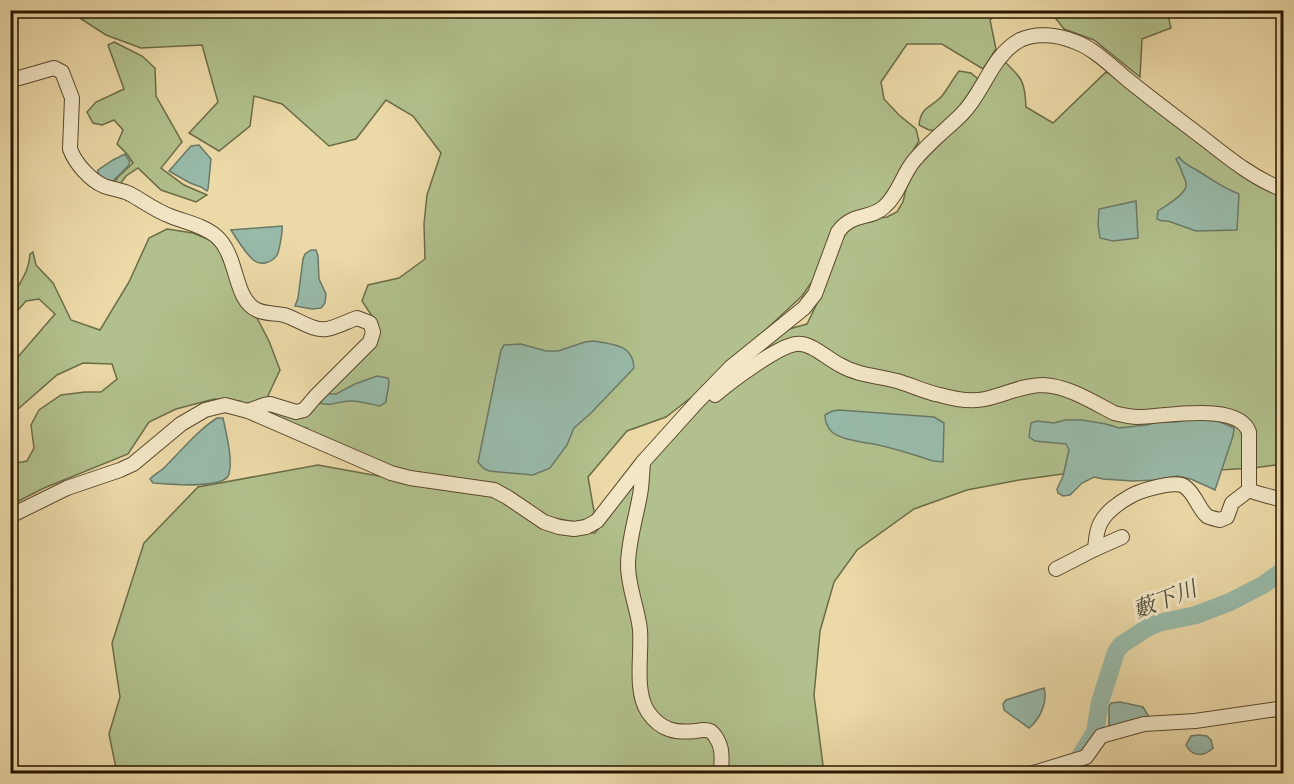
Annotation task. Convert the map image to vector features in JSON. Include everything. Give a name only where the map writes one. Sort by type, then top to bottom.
[{"type":"street","points":[[10,516],[67,488],[134,464],[181,424],[205,410],[225,405],[248,411],[391,473],[410,478],[494,490],[544,522],[574,529],[586,527],[597,521],[643,462],[731,367],[804,308],[815,294],[838,232],[843,225],[850,220],[882,210],[893,199],[914,161],[969,107],[994,65],[1005,52],[1021,40],[1034,36],[1060,36],[1089,48],[1232,160],[1259,179],[1284,190]]},
{"type":"street","points":[[10,76],[12,80],[54,68],[62,72],[72,98],[70,149],[72,155],[97,183],[128,194],[167,216],[196,225],[216,237],[229,253],[242,295],[252,307],[259,311],[285,315],[322,329],[357,318],[370,322],[373,332],[370,342],[304,410],[296,412],[270,404],[248,411]]},
{"type":"street","points":[[697,402],[708,400],[780,349],[792,344],[802,344],[811,346],[842,367],[940,395],[977,400],[1028,386],[1049,386],[1060,388],[1124,416],[1191,413],[1224,415],[1234,418],[1242,421],[1249,432],[1249,490]]},
{"type":"street","points":[[643,462],[640,493],[629,546],[628,566],[640,629],[640,686],[643,700],[655,720],[672,731],[710,731],[720,743],[721,774]]},
{"type":"street","points":[[1095,549],[1096,533],[1101,520],[1130,495],[1165,485],[1179,484],[1193,495],[1206,515],[1220,520],[1227,517],[1232,503],[1249,490]]},
{"type":"street","points":[[1249,490],[1284,501]]},
{"type":"street","points":[[1056,568],[1122,537]]},
{"type":"street","points":[[1030,774],[1086,757],[1101,736],[1144,724],[1195,721],[1284,708]]},
{"type":"green space","points":[[69,11],[1002,11],[990,20],[996,49],[983,69],[942,44],[907,44],[881,82],[884,99],[916,129],[919,141],[899,173],[891,194],[880,203],[843,219],[818,273],[802,296],[702,389],[666,417],[627,431],[588,477],[595,517],[575,522],[549,517],[499,487],[401,472],[307,432],[307,428],[292,425],[260,411],[267,408],[295,415],[376,326],[362,301],[368,285],[399,278],[425,259],[424,224],[427,195],[441,153],[413,116],[386,100],[356,139],[329,146],[282,104],[254,96],[250,126],[219,151],[189,133],[218,102],[202,45],[141,48],[106,35]]},
{"type":"green space","points":[[1050,11],[1167,11],[1171,28],[1142,39],[1140,77],[1094,40],[1064,29]]},
{"type":"green space","points":[[114,42],[142,56],[155,68],[156,96],[182,142],[161,168],[184,185],[207,195],[196,202],[161,190],[138,168],[126,176],[118,187],[113,184],[133,163],[117,144],[123,130],[114,120],[102,125],[93,123],[87,112],[96,102],[124,89],[108,45]]},
{"type":"green space","points":[[1004,61],[1021,81],[1025,91],[1026,107],[1053,123],[1106,72],[1122,80],[1283,194],[1283,464],[1167,473],[1092,470],[967,490],[914,509],[857,550],[834,582],[820,631],[814,695],[824,773],[117,773],[109,734],[120,697],[112,643],[144,543],[198,487],[318,465],[494,497],[558,532],[595,533],[648,466],[737,371],[789,329],[807,324],[821,295],[838,247],[849,228],[897,212],[903,202],[909,176],[972,112]]},
{"type":"green space","points":[[959,71],[971,73],[978,79],[959,107],[937,131],[919,125],[924,111],[942,96]]},
{"type":"green space","points":[[167,229],[193,233],[210,240],[219,249],[241,304],[257,318],[280,370],[266,400],[248,406],[240,401],[214,399],[176,409],[149,422],[128,454],[44,488],[11,505],[11,464],[27,461],[34,448],[31,425],[39,410],[61,395],[101,392],[117,379],[112,364],[83,363],[57,375],[18,409],[11,394],[11,365],[55,314],[39,299],[26,301],[11,318],[11,301],[26,272],[30,254],[33,252],[36,265],[53,283],[71,320],[100,330],[129,282],[149,238]]},
{"type":"shaded area","points":[[199,145],[211,159],[207,191],[169,171],[191,146]]},
{"type":"shaded area","points":[[125,154],[130,162],[128,166],[110,184],[98,178],[98,170]]},
{"type":"shaded area","points":[[1179,157],[1186,164],[1239,194],[1237,230],[1196,231],[1157,219],[1158,211],[1179,197],[1185,189],[1185,180],[1176,159]]},
{"type":"shaded area","points":[[1136,201],[1138,238],[1113,241],[1100,238],[1099,209]]},
{"type":"shaded area","points":[[282,226],[277,255],[273,260],[264,263],[252,259],[231,230]]},
{"type":"shaded area","points":[[316,250],[319,279],[326,294],[325,303],[321,308],[312,309],[295,306],[303,259],[305,254]]},
{"type":"shaded area","points":[[594,341],[615,345],[626,350],[633,360],[634,368],[574,428],[567,445],[550,468],[533,475],[489,471],[483,468],[478,462],[501,350],[504,345],[521,344],[546,351],[558,351]]},
{"type":"shaded area","points":[[377,376],[388,378],[389,381],[386,402],[380,406],[354,401],[320,403],[327,394],[336,394]]},
{"type":"shaded area","points":[[839,410],[934,417],[944,423],[943,462],[837,435],[828,426],[825,415]]},
{"type":"shaded area","points":[[217,418],[223,418],[230,453],[229,474],[225,479],[195,485],[153,483],[150,479]]},
{"type":"shaded area","points":[[1191,419],[1218,421],[1234,428],[1215,490],[1191,479],[1177,476],[1133,481],[1094,477],[1082,483],[1070,495],[1063,496],[1058,493],[1057,489],[1063,476],[1069,450],[1066,444],[1035,441],[1029,437],[1031,423],[1037,421],[1054,423],[1065,420],[1082,420],[1119,428]]},
{"type":"shaded area","points":[[1044,688],[1045,699],[1042,710],[1037,720],[1029,728],[1004,710],[1003,704],[1006,700]]},
{"type":"shaded area","points":[[1120,702],[1143,707],[1149,717],[1109,727],[1109,706],[1111,703]]},
{"type":"shaded area","points":[[1191,736],[1207,736],[1211,740],[1213,748],[1210,751],[1202,754],[1191,752],[1186,745]]},
{"type":"waterway","name":"藪下川","points":[[1077,774],[1081,755],[1095,732],[1100,702],[1116,652],[1121,645],[1158,623],[1196,615],[1230,602],[1263,585],[1284,570]]}]
